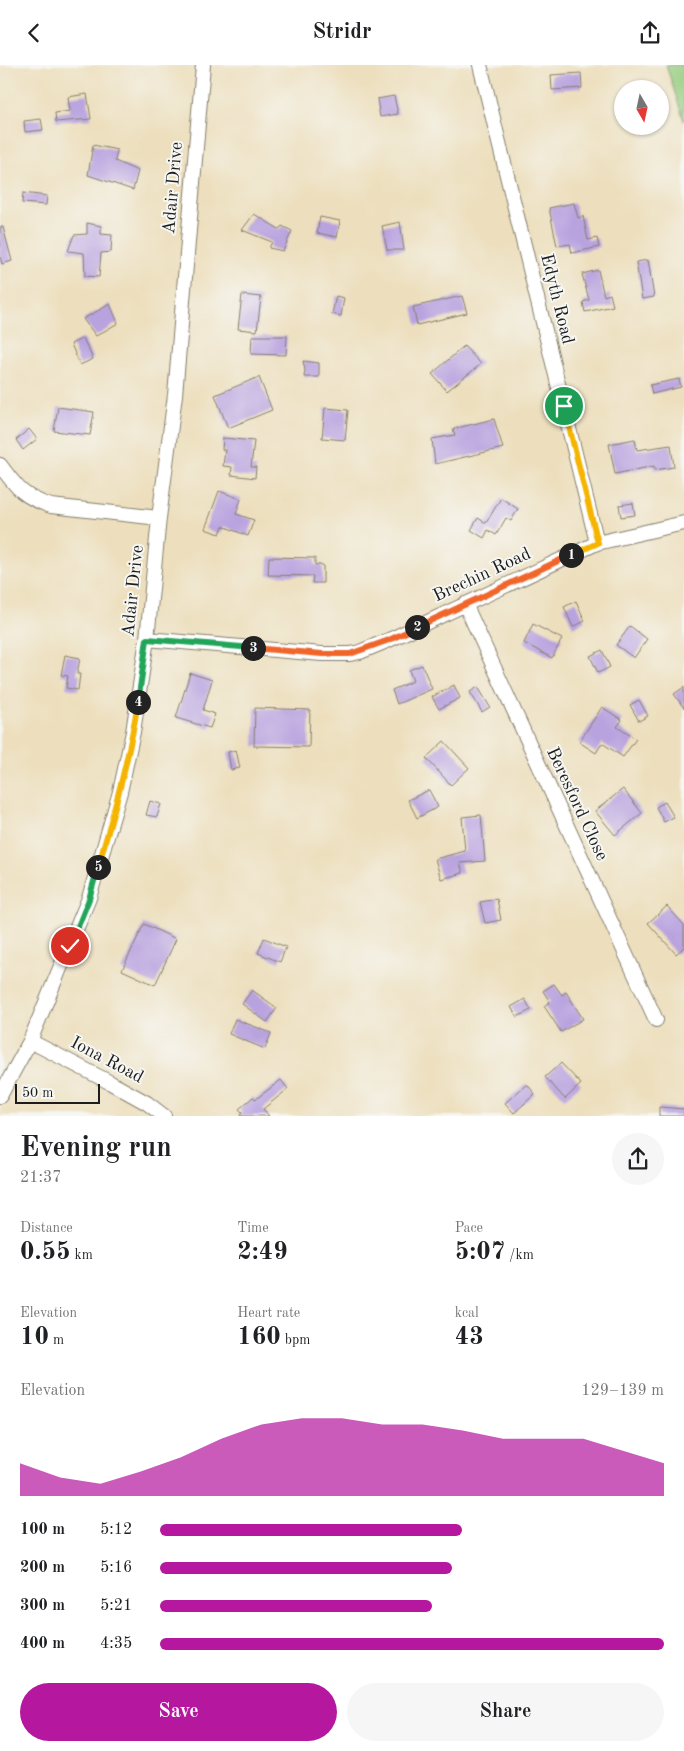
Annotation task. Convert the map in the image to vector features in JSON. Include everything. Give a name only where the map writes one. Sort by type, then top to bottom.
[{"type":"street","name":"Adair Drive","points":[[0,1096],[30,1041],[89,899],[120,792],[133,733],[147,639],[175,395],[203,65]]},
{"type":"street","name":"Edyth Road","points":[[480,65],[598,543]]},
{"type":"street","points":[[0,465],[20,491],[34,500],[51,506],[160,518]]},
{"type":"street","name":"Brechin Road","points":[[147,639],[322,654],[350,654],[389,640],[598,543],[684,523]]},
{"type":"street","name":"Beresford Close","points":[[464,604],[656,1020]]},
{"type":"street","name":"Iona Road","points":[[30,1041],[147,1103],[164,1116]]},
{"type":"green space","points":[[666,65],[684,65],[684,121]]},
{"type":"building","points":[[581,73],[582,88],[552,90],[551,75]]},
{"type":"building","points":[[87,94],[91,119],[56,122],[55,113],[70,111],[68,97]]},
{"type":"building","points":[[394,96],[398,114],[380,117],[377,99]]},
{"type":"building","points":[[41,119],[43,130],[25,132],[24,121]]},
{"type":"building","points":[[93,145],[117,150],[115,161],[138,171],[133,190],[88,175]]},
{"type":"building","points":[[23,193],[47,196],[46,205],[22,203]]},
{"type":"building","points":[[574,203],[578,218],[583,216],[588,240],[597,238],[599,247],[572,253],[570,244],[557,246],[549,208]]},
{"type":"building","points":[[254,214],[279,229],[282,226],[292,231],[283,251],[269,248],[272,242],[242,230]]},
{"type":"building","points":[[320,217],[340,221],[337,237],[317,233]]},
{"type":"building","points":[[400,222],[404,250],[387,250],[382,226]]},
{"type":"building","points":[[87,223],[101,226],[101,234],[112,235],[111,252],[101,253],[99,277],[85,276],[84,253],[68,251],[74,235],[87,234]]},
{"type":"building","points":[[0,227],[3,227],[12,261],[2,264],[0,257]]},
{"type":"building","points":[[648,260],[654,297],[642,299],[636,262]]},
{"type":"building","points":[[598,270],[604,296],[610,294],[613,306],[585,312],[583,302],[589,300],[582,274]]},
{"type":"building","points":[[242,295],[261,297],[257,331],[238,329]]},
{"type":"building","points":[[336,296],[344,298],[341,316],[332,314]]},
{"type":"building","points":[[462,296],[467,313],[417,325],[413,307]]},
{"type":"building","points":[[110,304],[118,323],[96,336],[83,319]]},
{"type":"building","points":[[252,336],[287,336],[286,355],[251,354]]},
{"type":"building","points":[[83,338],[93,359],[80,365],[71,344]]},
{"type":"building","points":[[464,346],[481,364],[447,391],[432,374]]},
{"type":"building","points":[[303,361],[319,363],[319,377],[304,377]]},
{"type":"building","points":[[259,377],[272,410],[228,428],[215,395]]},
{"type":"building","points":[[679,379],[681,387],[652,394],[650,385]]},
{"type":"building","points":[[58,407],[94,412],[90,435],[54,431]]},
{"type":"building","points":[[325,408],[348,410],[345,440],[322,438]]},
{"type":"building","points":[[494,419],[503,448],[435,464],[432,439],[455,435],[453,429]]},
{"type":"building","points":[[29,429],[37,439],[23,450],[16,440]]},
{"type":"building","points":[[223,438],[254,441],[251,467],[256,467],[255,478],[231,475],[232,467],[223,466],[225,450],[222,450]]},
{"type":"building","points":[[635,439],[637,450],[671,445],[674,467],[655,470],[654,466],[615,474],[609,444]]},
{"type":"building","points":[[219,491],[241,499],[236,514],[254,520],[248,536],[223,526],[220,534],[205,529]]},
{"type":"building","points":[[501,498],[518,509],[511,521],[506,518],[496,535],[488,530],[484,538],[471,530],[478,518],[486,523]]},
{"type":"building","points":[[633,503],[635,515],[621,517],[619,505]]},
{"type":"building","points":[[269,557],[315,558],[315,565],[323,565],[323,583],[312,583],[313,576],[268,575]]},
{"type":"building","points":[[576,601],[585,621],[573,627],[564,607]]},
{"type":"building","points":[[533,624],[562,639],[552,658],[524,643]]},
{"type":"building","points":[[630,626],[647,639],[634,658],[616,645]]},
{"type":"building","points":[[602,650],[610,667],[598,673],[590,656]]},
{"type":"building","points":[[65,655],[80,658],[77,674],[80,674],[78,690],[66,688],[68,676],[61,675]]},
{"type":"building","points":[[422,665],[432,689],[397,704],[392,690],[413,681],[409,670]]},
{"type":"building","points":[[190,673],[212,680],[203,710],[215,714],[210,728],[176,718]]},
{"type":"building","points":[[454,685],[460,698],[439,709],[432,697]]},
{"type":"building","points":[[478,687],[490,707],[482,712],[470,692]]},
{"type":"building","points":[[684,687],[684,708],[674,694]]},
{"type":"building","points":[[639,700],[648,716],[639,721],[630,705]]},
{"type":"building","points":[[602,707],[622,720],[617,727],[636,739],[623,757],[602,743],[596,753],[579,742]]},
{"type":"building","points":[[255,708],[310,710],[309,747],[254,746]]},
{"type":"building","points":[[444,741],[469,768],[451,785],[426,758]]},
{"type":"building","points":[[236,750],[240,768],[231,770],[228,752]]},
{"type":"building","points":[[623,789],[642,813],[615,835],[595,811]]},
{"type":"building","points":[[429,790],[438,807],[417,818],[408,800]]},
{"type":"building","points":[[150,801],[161,804],[157,817],[146,815]]},
{"type":"building","points":[[665,802],[674,817],[664,822],[656,807]]},
{"type":"building","points":[[481,815],[485,861],[460,863],[463,873],[441,879],[435,859],[465,851],[462,817]]},
{"type":"building","points":[[497,899],[501,920],[485,923],[480,902]]},
{"type":"building","points":[[667,906],[684,925],[684,947],[676,954],[648,923]]},
{"type":"building","points":[[144,924],[176,939],[155,985],[122,970]]},
{"type":"building","points":[[264,938],[286,947],[280,962],[258,953]]},
{"type":"building","points":[[554,984],[562,995],[566,992],[583,1019],[561,1032],[544,1006],[550,1002],[543,991]]},
{"type":"building","points":[[252,990],[277,1008],[267,1022],[242,1004]]},
{"type":"building","points":[[525,999],[531,1010],[517,1017],[511,1007]]},
{"type":"building","points":[[235,1019],[271,1033],[265,1049],[229,1034]]},
{"type":"building","points":[[561,1063],[581,1084],[565,1099],[545,1077]]},
{"type":"building","points":[[281,1080],[288,1089],[263,1109],[269,1116],[240,1116],[242,1112],[239,1109],[253,1097],[256,1099]]},
{"type":"building","points":[[527,1084],[535,1094],[514,1113],[505,1103]]},
{"type":"building","points":[[659,1107],[684,1109],[684,1116],[659,1116]]},
{"type":"route","points":[[70,946],[89,899],[120,792],[133,733],[147,639],[322,654],[350,654],[389,640],[598,543],[564,406]]}]
